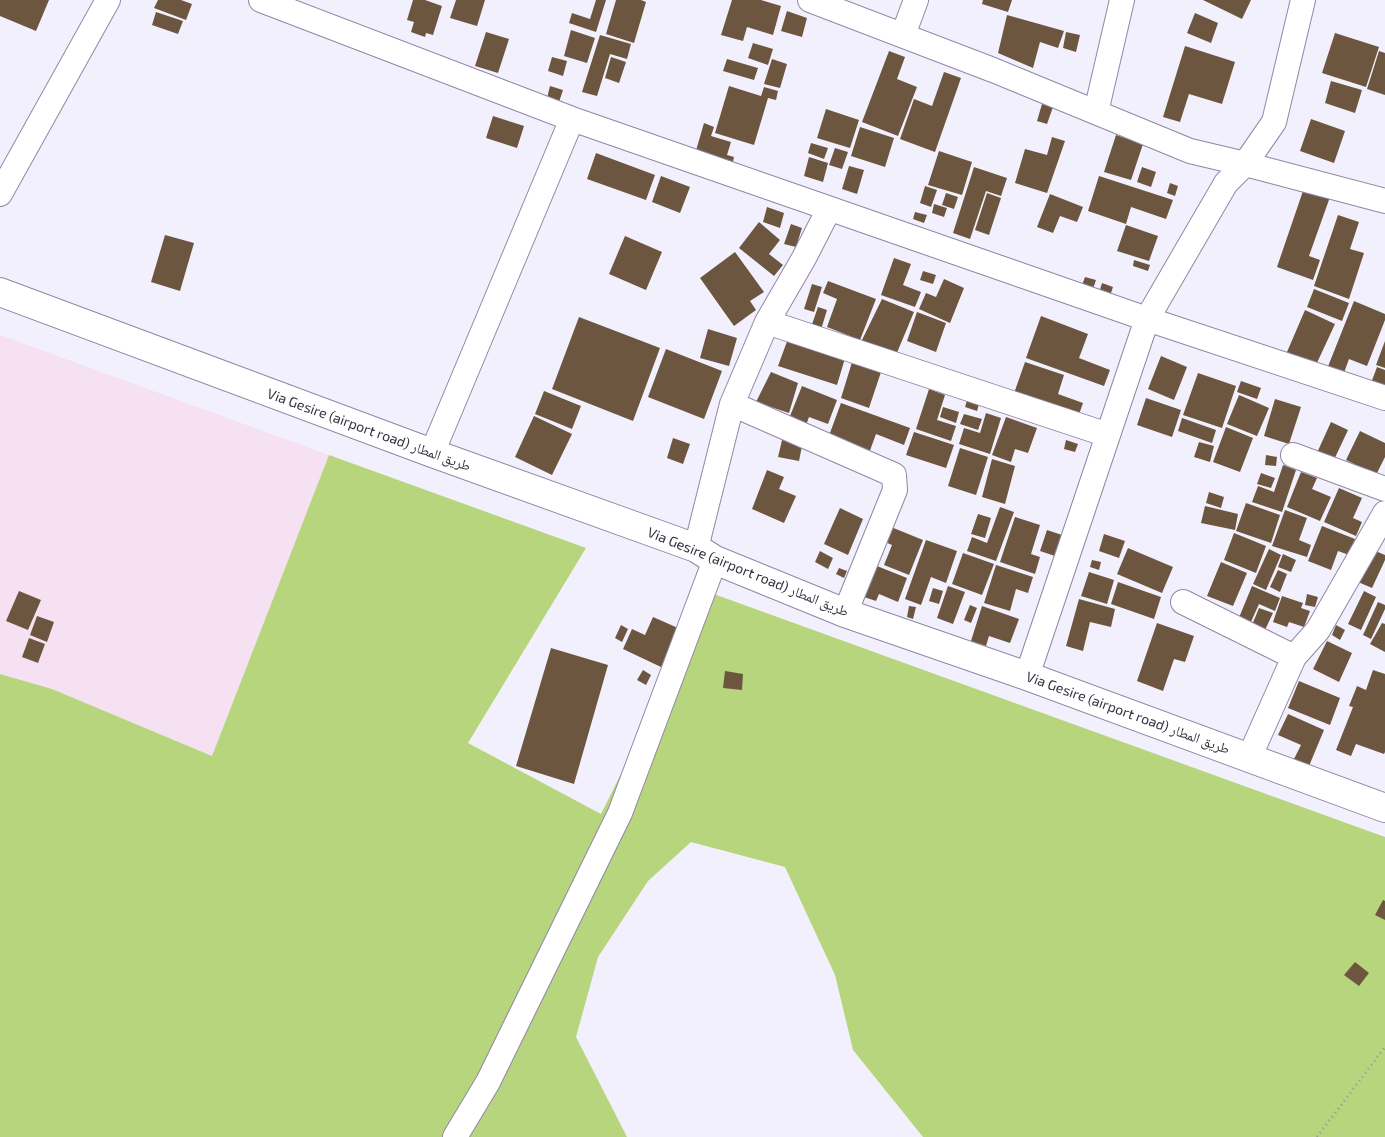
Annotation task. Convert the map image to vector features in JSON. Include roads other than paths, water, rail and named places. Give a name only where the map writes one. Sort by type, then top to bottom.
[{"type":"main road","name":"Via Gesire (airport road) طريق المطار","points":[[0,292],[432,454],[706,554],[844,613],[1028,676],[1385,808]]},
{"type":"street","points":[[0,194],[108,0]]},
{"type":"street","points":[[261,0],[572,119],[1147,319],[1385,398]]},
{"type":"street","points":[[810,0],[993,70],[1190,151],[1385,201]]},
{"type":"street","points":[[903,35],[916,0]]},
{"type":"street","points":[[1096,112],[1122,0]]},
{"type":"street","points":[[1028,676],[1147,319],[1226,183],[1245,164],[1274,122],[1303,0]]},
{"type":"street","points":[[432,454],[572,119]]},
{"type":"street","points":[[455,1137],[488,1082],[620,813],[706,554],[732,404],[767,322],[804,258],[829,209]]},
{"type":"street","points":[[767,322],[1108,435]]},
{"type":"street","points":[[732,404],[894,475],[895,490],[844,613]]},
{"type":"street","points":[[1293,455],[1385,488]]},
{"type":"street","points":[[1249,758],[1294,657],[1318,630],[1385,513]]},
{"type":"street","points":[[1183,602],[1294,657]]}]
